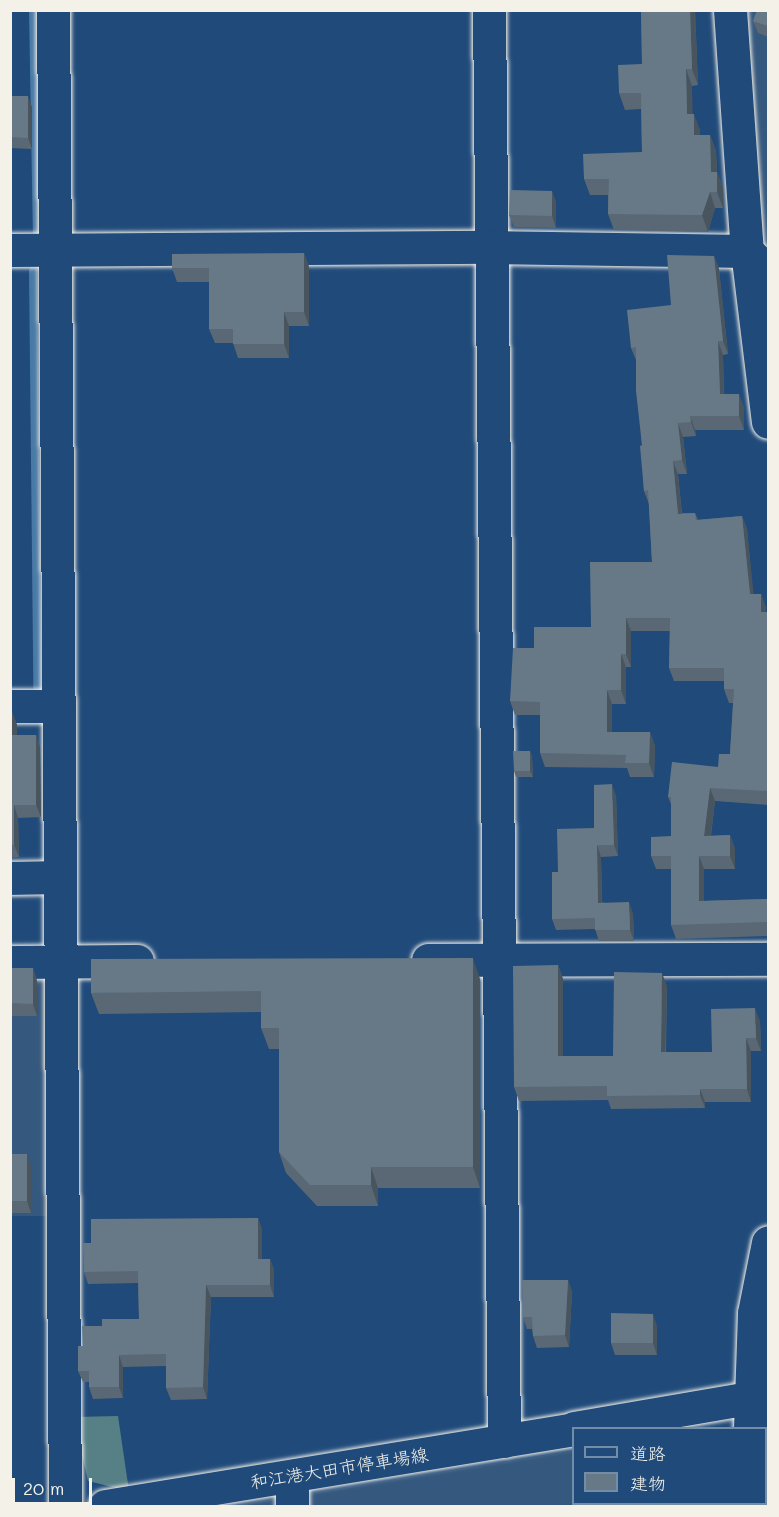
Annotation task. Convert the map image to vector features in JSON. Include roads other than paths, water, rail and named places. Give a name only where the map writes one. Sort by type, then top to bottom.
[{"type":"street","points":[[53,10],[58,877],[65,1506]]},
{"type":"street","points":[[489,10],[504,1441]]},
{"type":"street","points":[[730,10],[758,261],[768,422]]},
{"type":"street","points":[[10,250],[493,247],[758,261]]},
{"type":"street","points":[[10,706],[57,706]]},
{"type":"street","points":[[10,878],[58,877]]},
{"type":"street","points":[[392,960],[768,959]]},
{"type":"street","points":[[10,962],[166,961]]},
{"type":"street","points":[[756,1406],[754,1313],[768,1242]]},
{"type":"street","name":"和江港大田市停車場線","points":[[590,1427],[756,1406]]},
{"type":"street","name":"和江港大田市停車場線","points":[[105,1506],[292,1492],[504,1441],[572,1429]]},
{"type":"waterway","points":[[33,10],[37,234]]},
{"type":"waterway","points":[[33,271],[37,687]]}]
